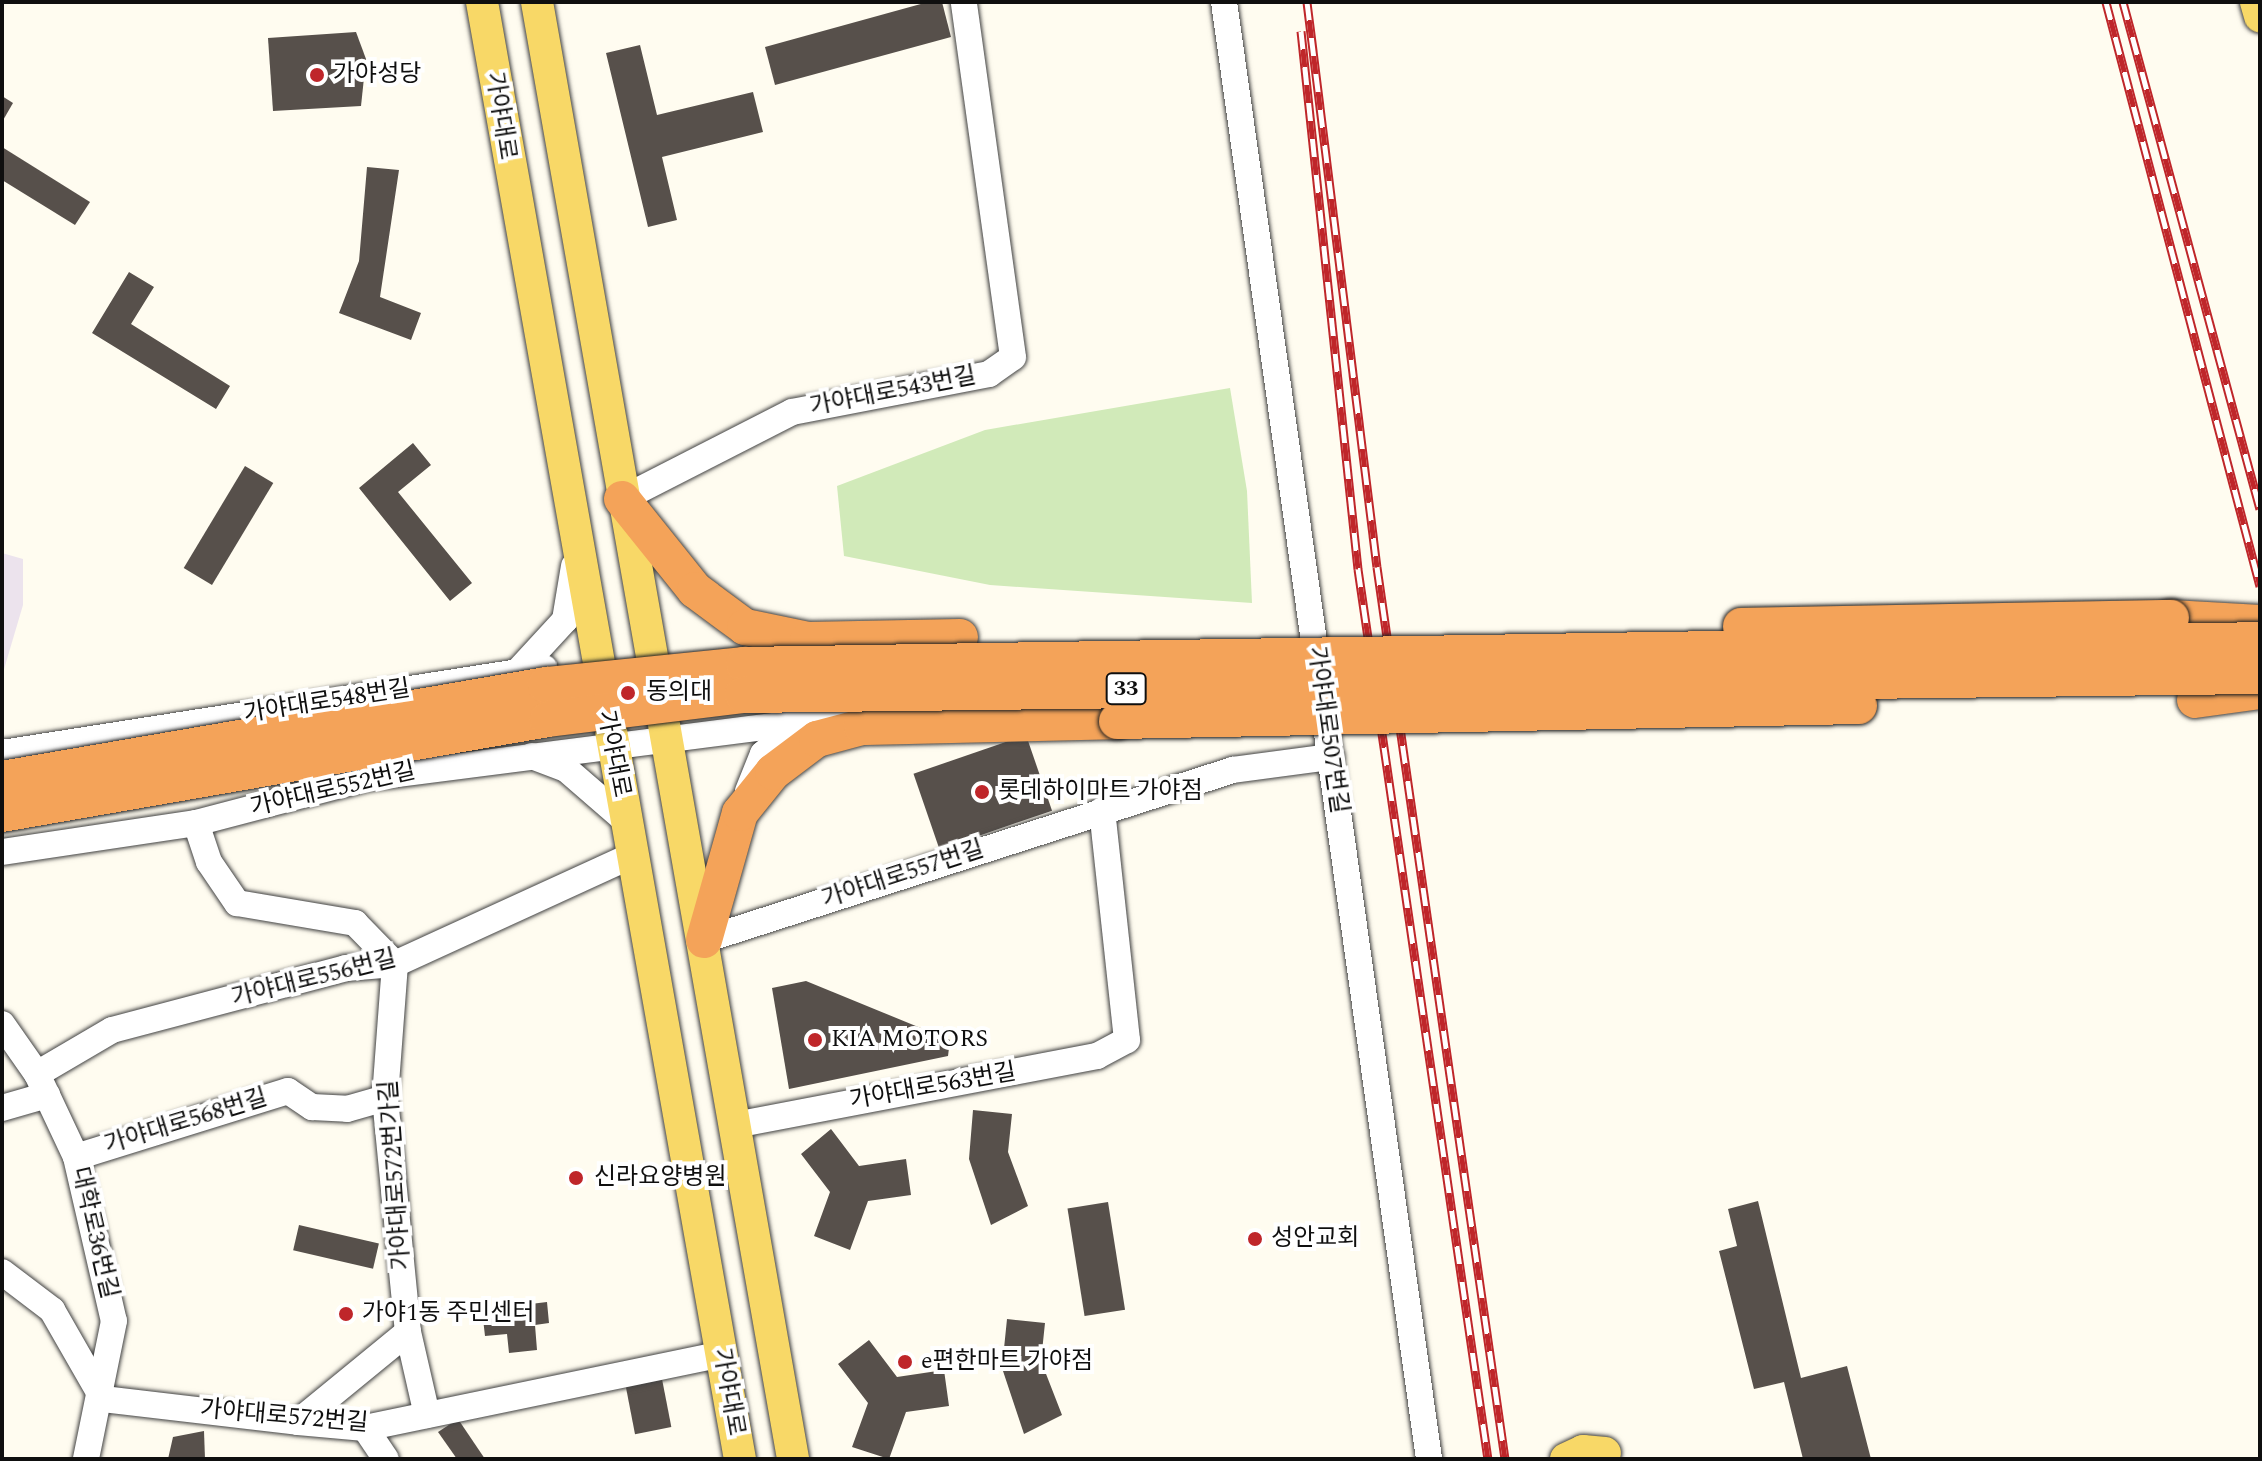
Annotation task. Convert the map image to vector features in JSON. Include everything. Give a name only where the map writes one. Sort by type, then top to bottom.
[{"type":"highway","points":[[622,499],[695,590],[733,618],[808,640],[2171,618],[2260,623]]},
{"type":"highway","name":"33","points":[[2,779],[546,685],[744,665],[2260,640]]},
{"type":"highway","name":"33","points":[[2,814],[548,719],[743,695],[2260,676]]},
{"type":"highway","points":[[705,947],[740,813],[773,772],[817,739],[862,727],[2195,700],[2260,691]]},
{"type":"main road","name":"가야대로","points":[[482,2],[574,550],[633,855],[740,1459]]},
{"type":"main road","points":[[537,2],[793,1459]]},
{"type":"main road","points":[[2256,2],[2260,16]]},
{"type":"main road","points":[[653,968],[666,910],[686,914],[705,947]]},
{"type":"main road","points":[[1566,1459],[1583,1451],[1610,1456]]},
{"type":"street","name":"가야대로543번길","points":[[622,499],[792,412],[989,374],[1013,357],[964,2]]},
{"type":"street","name":"가야대로507번길","points":[[1224,2],[1429,1459]]},
{"type":"street","points":[[515,672],[541,654],[565,620],[574,550]]},
{"type":"street","points":[[733,618],[753,644],[872,674]]},
{"type":"street","name":"가야대로548번길","points":[[2,753],[596,661],[872,674]]},
{"type":"street","name":"가야대로552번길","points":[[2,852],[196,823],[367,778],[611,744],[798,723],[961,678],[872,674]]},
{"type":"street","points":[[740,813],[763,754],[798,723]]},
{"type":"street","points":[[528,755],[566,769],[626,821]]},
{"type":"street","name":"가야대로557번길","points":[[705,947],[1102,810],[1233,770],[1331,757]]},
{"type":"street","name":"가야대로563번길","points":[[735,1125],[1097,1056],[1127,1040],[1102,810]]},
{"type":"street","points":[[196,823],[209,862],[237,903],[355,923],[395,964]]},
{"type":"street","name":"가야대로556번길","points":[[42,1084],[112,1030],[346,968],[395,964],[633,855]]},
{"type":"street","name":"가야대로572번가길","points":[[395,964],[385,1098],[408,1332],[427,1415]]},
{"type":"street","name":"대학로36번길","points":[[2,1024],[42,1084],[76,1157],[114,1321],[103,1399],[86,1459]]},
{"type":"street","points":[[2,1108],[42,1084]]},
{"type":"street","name":"가야대로568번길","points":[[76,1157],[288,1091],[312,1107],[347,1109],[385,1098]]},
{"type":"street","points":[[2,1272],[52,1310],[103,1399]]},
{"type":"street","points":[[298,1422],[408,1332]]},
{"type":"street","name":"가야대로572번길","points":[[103,1399],[365,1428],[721,1354]]},
{"type":"street","points":[[365,1428],[386,1459]]},
{"type":"shaded area","points":[[2,553],[23,559],[23,605],[2,676]]},
{"type":"green space","points":[[1230,388],[1247,491],[1252,603],[990,585],[844,556],[837,486],[985,430]]},
{"type":"building","points":[[928,2],[942,2],[951,37],[775,85],[765,47]]},
{"type":"building","name":"가야성당","points":[[356,32],[366,59],[361,106],[273,111],[268,38]]},
{"type":"building","points":[[640,45],[657,115],[753,92],[763,132],[662,157],[677,220],[648,227],[606,53]]},
{"type":"building","points":[[2,96],[13,103],[2,122]]},
{"type":"building","points":[[2,147],[90,202],[75,225],[2,180]]},
{"type":"building","points":[[367,167],[399,170],[380,297],[421,313],[411,340],[339,313],[359,261]]},
{"type":"building","points":[[129,272],[154,287],[131,324],[230,386],[216,409],[92,333]]},
{"type":"building","points":[[413,443],[431,465],[398,492],[472,583],[450,601],[359,488]]},
{"type":"building","points":[[245,466],[273,483],[212,585],[184,568]]},
{"type":"building","name":"롯데하이마트 가야점","points":[[1026,735],[1052,811],[940,849],[913,774]]},
{"type":"building","points":[[806,981],[950,1040],[948,1056],[789,1089],[772,988]]},
{"type":"building","points":[[973,1110],[1012,1114],[1008,1152],[1028,1206],[991,1225],[969,1159]]},
{"type":"building","points":[[831,1129],[859,1166],[906,1159],[911,1195],[868,1201],[850,1250],[814,1236],[830,1192],[801,1154]]},
{"type":"building","points":[[1758,1201],[1801,1378],[1847,1366],[1871,1459],[1803,1459],[1784,1382],[1754,1389],[1719,1251],[1737,1246],[1728,1209]]},
{"type":"building","points":[[1108,1202],[1125,1310],[1085,1316],[1068,1208]]},
{"type":"building","points":[[299,1225],[379,1243],[373,1269],[293,1250]]},
{"type":"building","points":[[547,1302],[549,1323],[535,1325],[537,1350],[509,1353],[507,1334],[485,1336],[482,1310]]},
{"type":"building","points":[[1007,1319],[1045,1323],[1041,1361],[1062,1415],[1024,1434],[1002,1368]]},
{"type":"building","points":[[869,1340],[897,1377],[944,1370],[949,1406],[906,1412],[889,1459],[852,1447],[868,1403],[838,1364]]},
{"type":"building","points":[[662,1379],[671,1427],[635,1434],[626,1386]]},
{"type":"building","points":[[458,1419],[485,1459],[457,1459],[438,1432]]},
{"type":"building","points":[[204,1431],[205,1459],[168,1459],[173,1437]]},
{"type":"railway","points":[[1307,2],[1377,567],[1505,1459]]},
{"type":"railway","points":[[2106,2],[2260,586]]},
{"type":"railway","points":[[2123,2],[2260,509]]},
{"type":"railway","points":[[1301,31],[1358,569],[1488,1459]]},
{"type":"place","name":"가야성당","points":[[317,75]]},
{"type":"place","name":"동의대","points":[[628,693]]},
{"type":"place","name":"롯데하이마트 가야점","points":[[982,792]]},
{"type":"place","name":"KIA MOTORS","points":[[815,1040]]},
{"type":"place","name":"신라요양병원","points":[[576,1178]]},
{"type":"place","name":"성안교회","points":[[1255,1239]]},
{"type":"place","name":"가야1동 주민센터","points":[[346,1314]]},
{"type":"place","name":"e편한마트 가야점","points":[[905,1362]]}]
